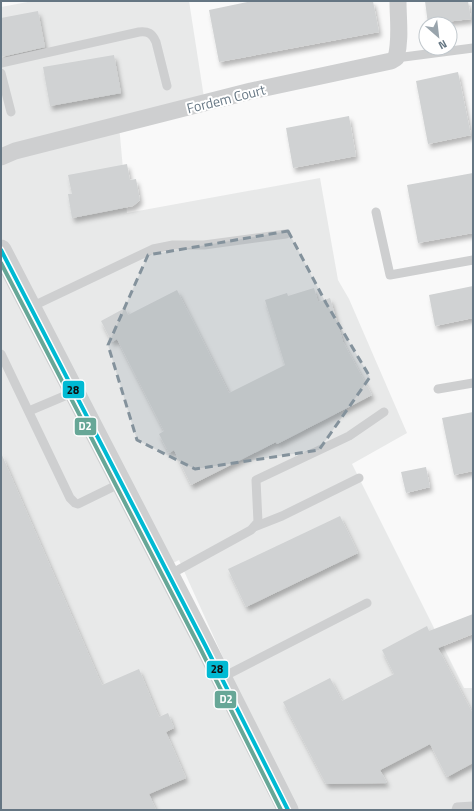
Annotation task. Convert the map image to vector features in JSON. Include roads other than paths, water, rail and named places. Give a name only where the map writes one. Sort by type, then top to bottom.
[{"type":"street","points":[[396,58],[400,32],[398,1]]},
{"type":"street","name":"Fordem Court","points":[[1,158],[15,152],[251,92],[391,61],[396,58]]},
{"type":"street","points":[[1,250],[169,575],[288,810]]},
{"type":"lane","points":[[1,63],[147,31],[153,35],[156,42],[167,86]]},
{"type":"lane","points":[[396,58],[473,48]]},
{"type":"lane","points":[[1,73],[12,112]]},
{"type":"lane","points":[[376,212],[390,275],[473,260]]},
{"type":"lane","points":[[30,307],[153,249],[173,245],[204,245],[286,234]]},
{"type":"lane","points":[[1,354],[70,498],[74,503],[78,504],[121,483]]},
{"type":"lane","points":[[438,389],[473,383]]},
{"type":"lane","points":[[29,411],[74,392]]},
{"type":"lane","points":[[169,575],[252,530],[258,522],[256,480],[349,436],[384,412]]},
{"type":"lane","points":[[254,527],[282,516],[358,478]]},
{"type":"lane","points":[[221,678],[367,603]]},
{"type":"lane","points":[[456,810],[457,807],[473,806]]}]
